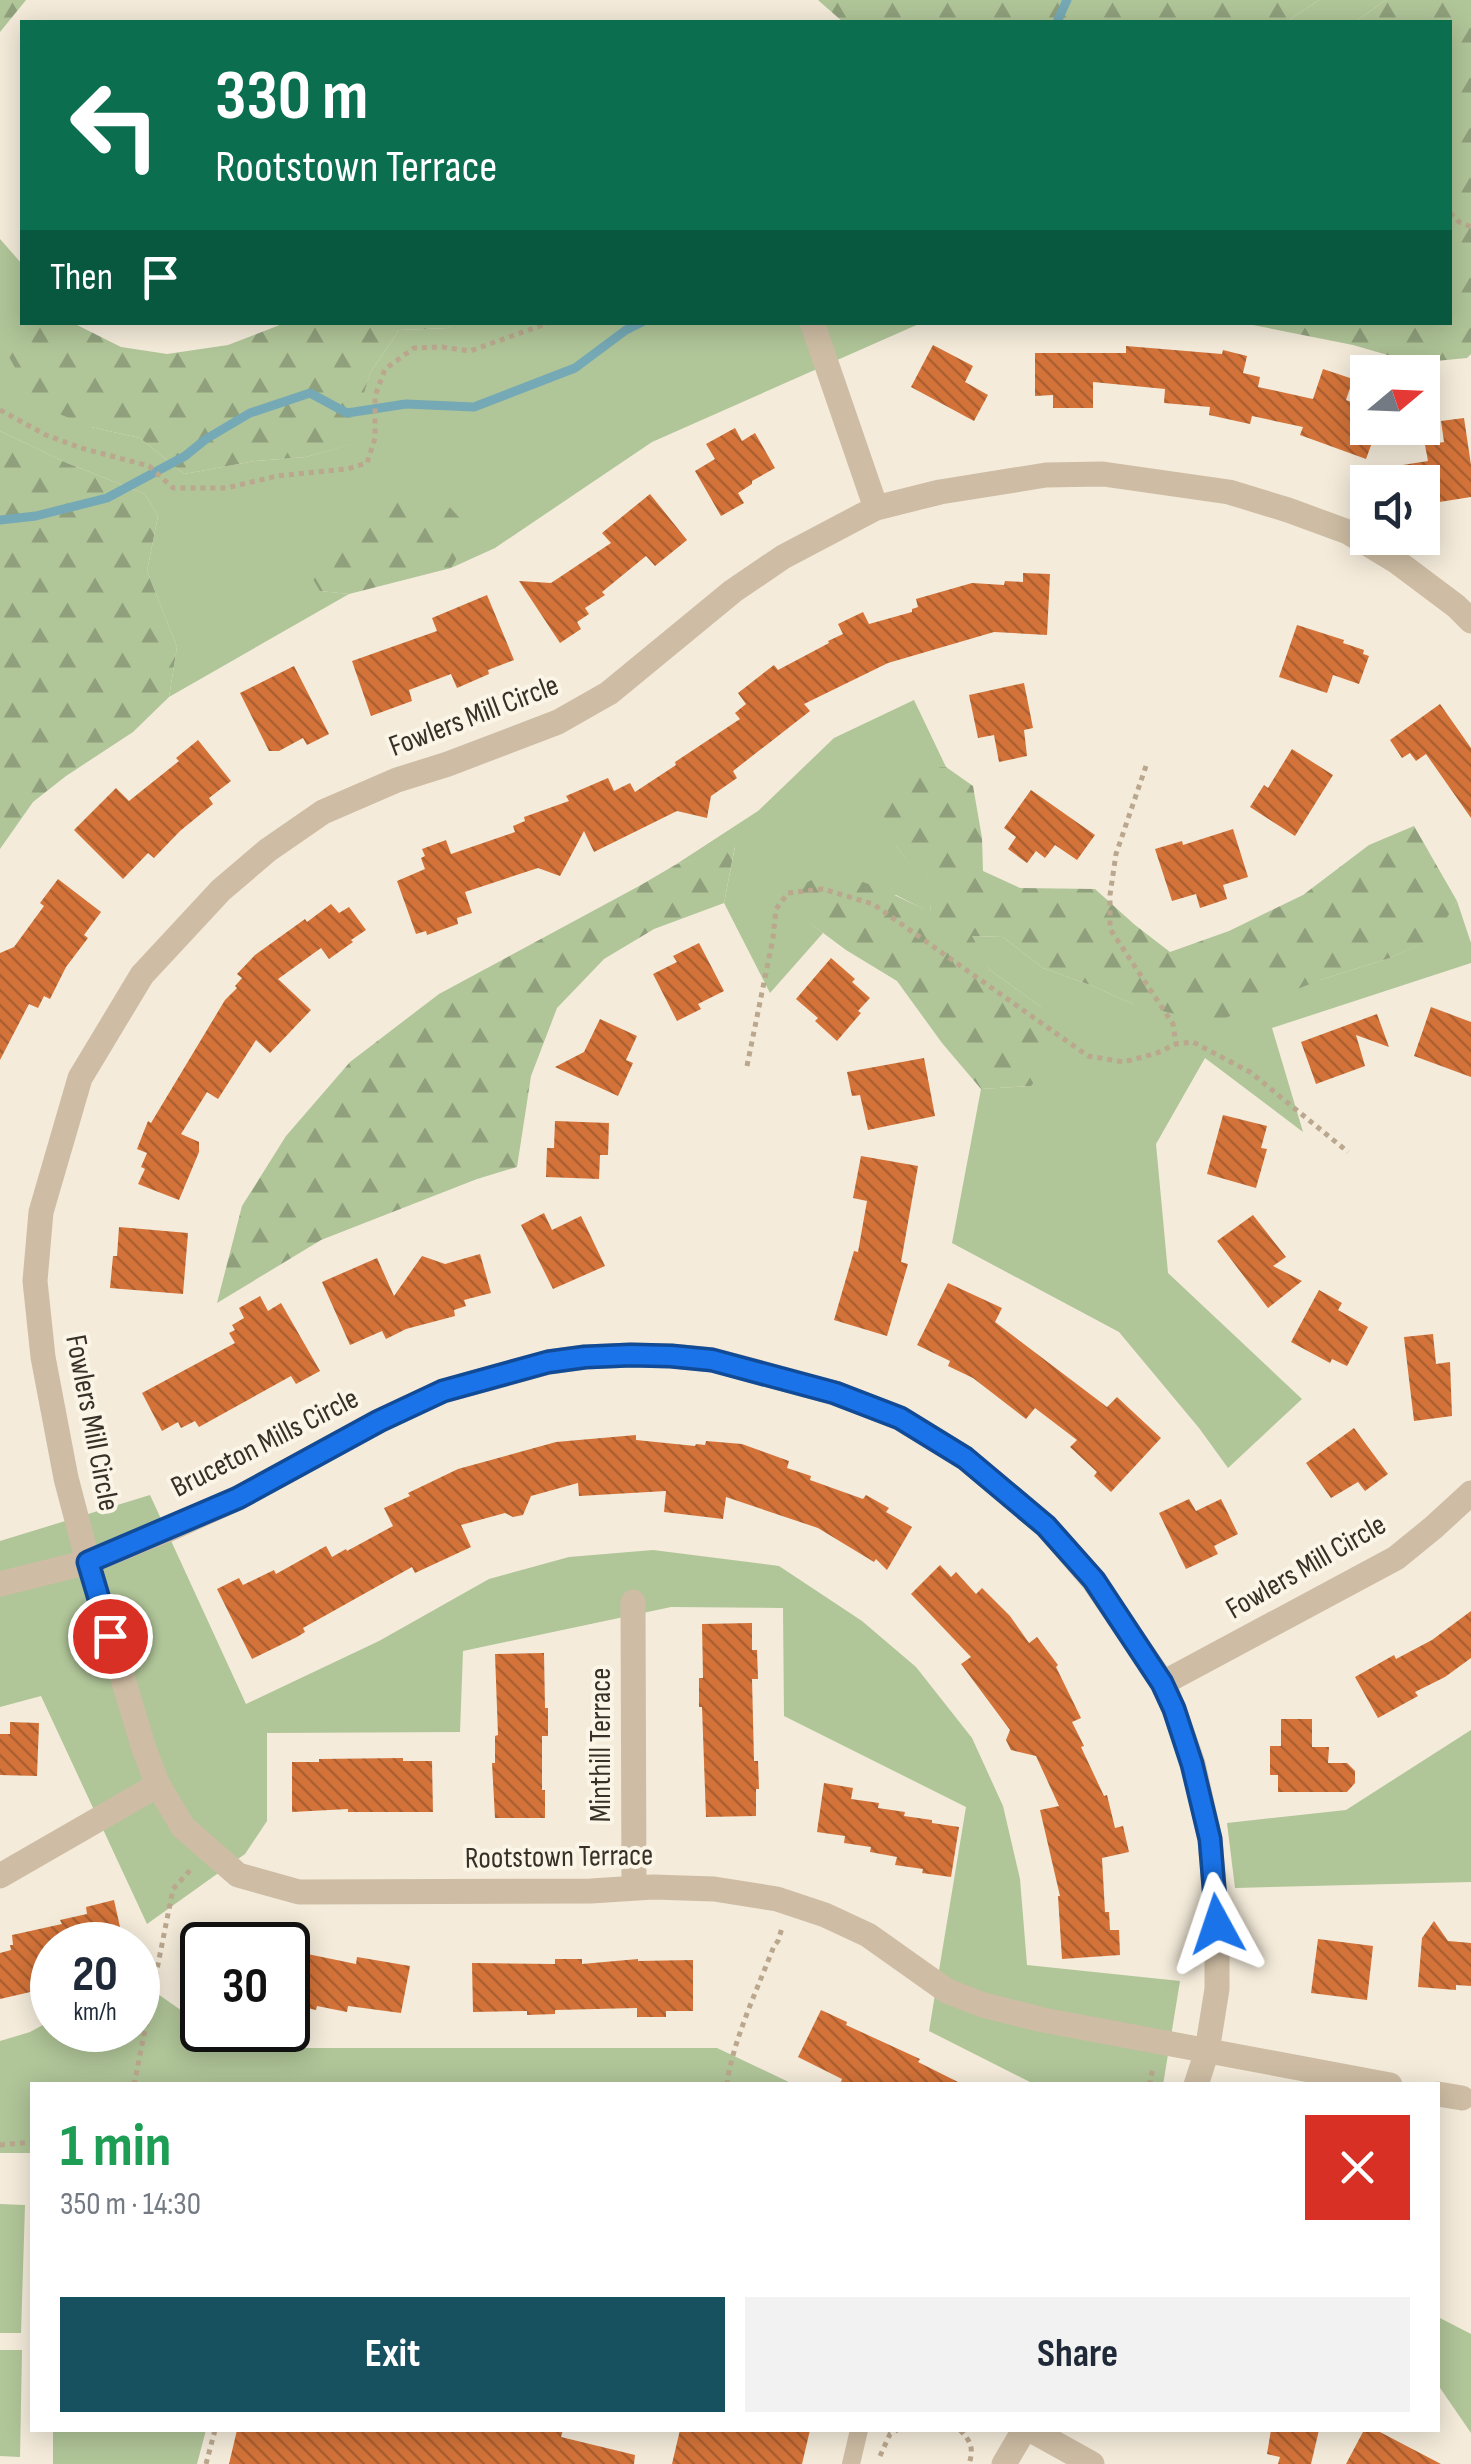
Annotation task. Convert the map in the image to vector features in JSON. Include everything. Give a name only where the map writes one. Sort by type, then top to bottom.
[{"type":"street","points":[[813,325],[876,508]]},
{"type":"street","name":"Fowlers Mill Circle","points":[[88,1562],[66,1478],[35,1281],[42,1212],[80,1078],[142,975],[222,890],[268,850],[323,812],[397,780],[558,722],[610,693],[733,592],[783,558],[876,508],[940,492],[1046,475],[1103,474],[1229,492],[1348,532],[1396,561],[1471,621]]},
{"type":"street","name":"Bruceton Mills Circle","points":[[0,1584],[88,1562],[238,1498],[379,1421],[443,1391],[548,1362],[585,1357],[671,1356],[712,1360],[835,1393],[900,1418],[965,1458],[1046,1526],[1082,1566],[1121,1620],[1174,1709],[1210,1839],[1217,1940],[1216,1990],[1207,2052],[1197,2082]]},
{"type":"street","name":"Fowlers Mill Circle","points":[[1162,1683],[1396,1558],[1471,1493]]},
{"type":"street","name":"Rootstown Terrace","points":[[88,1562],[158,1786],[182,1827],[238,1875],[299,1892],[714,1889],[777,1899],[868,1935],[947,1990],[983,2005],[1043,2020],[1373,2082]]},
{"type":"street","name":"Minthill Terrace","points":[[632,1602],[634,1888]]},
{"type":"street","points":[[0,1876],[158,1786]]},
{"type":"street","points":[[1004,2464],[1027,2432]]},
{"type":"street","points":[[1032,2432],[1092,2464]]},
{"type":"lane","points":[[851,2464],[859,2432]]},
{"type":"path","points":[[0,410],[80,448],[149,466],[173,488],[226,488],[366,463],[374,438],[376,396],[385,369],[414,348],[470,351],[542,325]]},
{"type":"path","points":[[1146,766],[1116,854],[1110,929],[1173,1024],[1176,1044]]},
{"type":"path","points":[[747,1066],[776,909],[788,893],[823,888],[874,904],[1088,1056],[1124,1062],[1193,1042],[1250,1072],[1348,1152]]},
{"type":"path","points":[[135,2082],[173,1889],[207,1850]]},
{"type":"path","points":[[728,2082],[736,2048],[790,1904]]},
{"type":"path","points":[[0,2146],[30,2142]]},
{"type":"path","points":[[206,2464],[214,2432]]},
{"type":"path","points":[[878,2464],[893,2432]]},
{"type":"path","points":[[962,2432],[969,2438],[972,2450],[969,2464]]},
{"type":"path","points":[[969,2438],[973,2432]]},
{"type":"green space","points":[[0,0],[26,0],[0,32]]},
{"type":"green space","points":[[818,0],[1319,0],[1289,20],[841,20]]},
{"type":"green space","points":[[1319,0],[1386,0],[1358,20],[1289,20]]},
{"type":"green space","points":[[1386,0],[1471,0],[1471,354],[1467,358],[1440,361],[1440,355],[1387,355],[1253,325],[1452,325],[1452,20],[1358,20]]},
{"type":"green space","points":[[0,239],[20,262],[20,325],[36,325],[91,427],[140,438],[184,474],[255,461],[306,457],[348,445],[370,373],[399,330],[454,325],[916,325],[652,442],[495,548],[451,568],[472,532],[320,591],[349,594],[169,697],[177,647],[147,571],[158,516],[145,494],[0,431]]},
{"type":"green space","points":[[33,325],[77,325],[121,347],[167,354],[228,345],[280,325],[454,325],[399,330],[370,373],[349,445],[306,457],[255,461],[184,474],[140,438],[91,427],[35,404],[8,355]]},
{"type":"green space","points":[[0,431],[145,494],[158,516],[147,571],[177,647],[169,697],[133,732],[33,802],[0,849]]},
{"type":"green space","points":[[403,495],[447,504],[473,533],[451,568],[349,594],[320,591],[305,566]]},
{"type":"green space","points":[[914,700],[946,767],[929,767],[896,846],[929,888],[931,913],[896,895],[800,915],[823,933],[770,993],[724,903],[735,847],[675,865],[758,811],[834,738]]},
{"type":"green space","points":[[929,767],[946,767],[973,786],[983,871],[1020,888],[1095,889],[1170,952],[1229,931],[1303,895],[1369,845],[1414,826],[1457,901],[1435,937],[1390,958],[1320,980],[1213,1023],[1133,1004],[1043,968],[1003,937],[972,936],[990,970],[1041,1007],[1054,1056],[1031,1086],[981,1089],[897,981],[799,915],[798,887],[816,878],[832,876],[861,881],[931,912],[928,888],[896,846],[876,806],[892,778]]},
{"type":"green space","points":[[735,846],[724,903],[654,929],[604,959],[557,1008],[531,1076],[517,1167],[321,1240],[217,1303],[242,1206],[286,1136],[350,1062],[439,994],[675,865]]},
{"type":"green space","points":[[1457,901],[1471,943],[1471,963],[1272,1028],[1303,1132],[1205,1058],[1156,1144],[1168,1273],[1302,1399],[1228,1468],[1119,1332],[952,1243],[981,1089],[1031,1086],[1041,1007],[990,970],[970,936],[1003,937],[1043,968],[1133,1004],[1320,980],[1390,958],[1434,937]]},
{"type":"green space","points":[[150,1495],[246,1704],[379,1641],[489,1579],[569,1557],[653,1550],[779,1566],[862,1621],[916,1667],[972,1738],[1003,1806],[1020,1879],[1027,1965],[1180,1981],[1163,2082],[1030,2082],[929,2031],[966,1807],[784,1716],[783,1608],[671,1607],[463,1651],[460,1732],[267,1733],[267,1821],[245,1854],[150,1922],[146,1922],[41,1696],[0,1707],[0,1541]]},
{"type":"green space","points":[[1471,1730],[1471,1882],[1235,1888],[1227,1823],[1346,1810]]},
{"type":"green space","points":[[160,1995],[180,2010],[180,2052],[310,2052],[310,2048],[717,2048],[789,2082],[30,2082],[30,2153],[0,2153],[0,2041],[30,2032],[30,2052],[160,2052]]},
{"type":"green space","points":[[0,2204],[25,2205],[21,2333],[0,2333]]},
{"type":"green space","points":[[1440,2318],[1471,2334],[1471,2433],[1440,2388]]},
{"type":"green space","points":[[0,2350],[22,2350],[20,2457],[0,2456]]},
{"type":"green space","points":[[53,2432],[205,2432],[197,2464],[53,2464]]},
{"type":"building","points":[[933,345],[973,366],[965,382],[988,395],[974,421],[911,387]]},
{"type":"building","points":[[1126,346],[1222,354],[1223,350],[1247,356],[1243,373],[1260,377],[1258,387],[1313,399],[1323,369],[1350,378],[1346,400],[1350,402],[1350,445],[1371,445],[1366,459],[1300,435],[1303,427],[1252,416],[1250,424],[1209,415],[1210,407],[1164,403],[1165,389],[1093,382],[1093,408],[1053,408],[1053,395],[1035,396],[1035,353],[1126,353]]},
{"type":"building","points":[[1464,418],[1471,497],[1440,502],[1440,465],[1402,465],[1428,461],[1425,445],[1444,442],[1441,421]]},
{"type":"building","points":[[735,428],[742,441],[755,433],[775,468],[738,493],[744,503],[721,516],[695,471],[715,459],[706,444]]},
{"type":"building","points":[[650,494],[687,540],[655,566],[646,556],[602,592],[605,595],[585,608],[589,614],[577,622],[581,629],[560,643],[519,581],[551,583],[611,543],[602,533]]},
{"type":"building","points":[[1023,573],[1050,574],[1047,635],[994,632],[888,663],[804,704],[810,711],[733,771],[737,778],[711,796],[707,818],[677,811],[594,852],[584,831],[560,876],[538,868],[465,892],[472,913],[457,918],[458,924],[427,935],[426,931],[416,934],[397,881],[425,869],[422,849],[446,840],[451,854],[515,832],[513,826],[525,821],[524,817],[569,801],[566,796],[608,778],[614,791],[630,783],[635,792],[740,719],[735,713],[746,704],[738,693],[774,665],[778,670],[843,634],[838,624],[863,612],[869,624],[912,612],[918,607],[916,599],[972,583],[1023,582]]},
{"type":"building","points":[[487,595],[514,660],[457,688],[451,674],[409,690],[412,701],[371,716],[352,661],[437,631],[432,618]]},
{"type":"building","points":[[1297,625],[1364,650],[1363,654],[1369,656],[1359,684],[1333,675],[1327,693],[1279,677]]},
{"type":"building","points":[[294,666],[329,734],[307,745],[303,738],[279,751],[269,751],[240,693]]},
{"type":"building","points":[[1024,683],[1033,728],[1024,730],[1027,756],[999,762],[994,735],[978,738],[969,695]]},
{"type":"building","points":[[1440,704],[1471,748],[1471,818],[1426,754],[1416,761],[1410,753],[1402,758],[1390,740]]},
{"type":"building","points":[[198,740],[231,781],[209,798],[213,804],[154,858],[148,853],[123,879],[74,830],[116,788],[129,801],[179,761],[176,758]]},
{"type":"building","points":[[1292,749],[1333,775],[1295,836],[1250,807],[1264,785],[1268,788]]},
{"type":"building","points":[[1031,790],[1095,835],[1077,860],[1055,845],[1045,858],[1036,851],[1027,863],[1008,849],[1016,837],[1004,828]]},
{"type":"building","points":[[1233,829],[1248,877],[1223,885],[1227,899],[1200,908],[1196,894],[1172,901],[1155,849],[1182,841],[1183,845]]},
{"type":"building","points":[[58,879],[101,912],[84,935],[88,938],[66,967],[50,999],[44,996],[38,1008],[29,1004],[0,1060],[0,953],[14,947]]},
{"type":"building","points":[[331,904],[339,913],[349,907],[366,930],[329,959],[321,948],[278,979],[311,1010],[270,1053],[256,1040],[218,1099],[207,1092],[181,1134],[199,1142],[199,1152],[179,1200],[138,1184],[147,1153],[137,1149],[148,1121],[151,1123],[225,1000],[237,988],[242,978],[237,974],[255,955]]},
{"type":"building","points":[[699,943],[724,991],[698,1004],[701,1009],[677,1021],[653,974],[677,962],[673,956]]},
{"type":"building","points":[[831,958],[870,998],[837,1041],[796,999]]},
{"type":"building","points":[[1431,1007],[1471,1022],[1471,1077],[1414,1056]]},
{"type":"building","points":[[1377,1014],[1389,1047],[1356,1035],[1365,1066],[1316,1084],[1301,1042]]},
{"type":"building","points":[[600,1019],[637,1036],[626,1060],[633,1063],[618,1096],[555,1067],[584,1052]]},
{"type":"building","points":[[924,1058],[935,1116],[868,1130],[860,1095],[852,1096],[847,1072]]},
{"type":"building","points":[[1223,1115],[1267,1126],[1261,1148],[1267,1149],[1256,1188],[1207,1174]]},
{"type":"building","points":[[555,1121],[609,1123],[608,1155],[600,1155],[599,1179],[546,1177],[547,1148],[554,1148]]},
{"type":"building","points":[[861,1156],[918,1166],[901,1262],[908,1264],[887,1336],[834,1320],[854,1251],[858,1252],[867,1201],[853,1198]]},
{"type":"building","points":[[544,1213],[552,1230],[581,1216],[605,1266],[553,1289],[521,1225]]},
{"type":"building","points":[[1253,1215],[1286,1257],[1273,1266],[1302,1281],[1268,1308],[1217,1241]]},
{"type":"building","points":[[119,1227],[188,1233],[183,1294],[110,1288]]},
{"type":"building","points":[[480,1254],[491,1293],[464,1300],[466,1306],[454,1310],[455,1316],[406,1329],[386,1339],[382,1331],[350,1345],[322,1282],[377,1258],[394,1296],[422,1256],[445,1264]]},
{"type":"building","points":[[948,1283],[1002,1308],[995,1322],[1107,1407],[1117,1397],[1161,1438],[1111,1492],[1094,1476],[1097,1472],[1070,1447],[1077,1440],[1035,1408],[1026,1419],[973,1378],[948,1366],[950,1361],[917,1345]]},
{"type":"building","points":[[1319,1290],[1342,1303],[1338,1310],[1368,1327],[1347,1366],[1332,1359],[1330,1363],[1291,1342]]},
{"type":"building","points":[[260,1296],[268,1311],[281,1303],[320,1371],[296,1384],[291,1376],[199,1427],[195,1421],[181,1428],[178,1422],[162,1431],[142,1393],[235,1343],[229,1333],[235,1330],[232,1325],[244,1318],[239,1308]]},
{"type":"building","points":[[1433,1334],[1436,1364],[1450,1362],[1452,1416],[1414,1421],[1404,1337]]},
{"type":"building","points":[[1354,1428],[1388,1474],[1365,1491],[1358,1482],[1331,1498],[1306,1463]]},
{"type":"building","points":[[636,1435],[636,1440],[695,1446],[705,1445],[706,1441],[742,1444],[789,1461],[787,1468],[811,1476],[810,1480],[863,1499],[866,1495],[912,1527],[887,1570],[876,1559],[874,1562],[818,1528],[726,1497],[723,1519],[664,1512],[666,1491],[579,1496],[578,1483],[531,1496],[523,1515],[513,1517],[505,1513],[461,1525],[471,1547],[415,1573],[412,1567],[303,1628],[305,1632],[297,1637],[252,1659],[217,1589],[239,1578],[243,1585],[274,1570],[276,1574],[326,1546],[332,1557],[347,1551],[393,1526],[384,1508],[458,1469],[556,1442]]},
{"type":"building","points":[[1189,1499],[1196,1511],[1221,1499],[1238,1534],[1214,1546],[1218,1554],[1186,1569],[1159,1513]]},
{"type":"building","points":[[940,1565],[951,1577],[956,1572],[976,1594],[982,1588],[1010,1616],[1029,1643],[1037,1637],[1058,1665],[1081,1718],[1072,1722],[1084,1746],[1081,1747],[1104,1796],[1107,1795],[1115,1828],[1123,1826],[1129,1852],[1102,1858],[1105,1912],[1109,1912],[1110,1930],[1119,1930],[1120,1955],[1062,1959],[1060,1896],[1040,1810],[1059,1806],[1036,1756],[1011,1750],[1006,1740],[1010,1730],[961,1664],[971,1657],[911,1594]]},
{"type":"building","points":[[1471,1611],[1471,1658],[1415,1692],[1418,1696],[1378,1718],[1355,1677],[1432,1640]]},
{"type":"building","points":[[752,1623],[758,1679],[752,1679],[754,1761],[758,1761],[759,1789],[756,1816],[706,1817],[699,1707],[702,1624]]},
{"type":"building","points":[[544,1653],[548,1708],[548,1736],[542,1736],[545,1818],[495,1818],[495,1654]]},
{"type":"building","points":[[1281,1719],[1312,1719],[1312,1747],[1329,1747],[1328,1763],[1347,1763],[1355,1771],[1355,1783],[1347,1792],[1278,1792],[1278,1775],[1270,1775],[1270,1746],[1281,1746]]},
{"type":"building","points":[[10,1722],[39,1723],[37,1776],[0,1775],[0,1734],[10,1734]]},
{"type":"building","points":[[403,1758],[432,1761],[433,1812],[292,1812],[292,1762]]},
{"type":"building","points":[[824,1783],[853,1788],[851,1799],[879,1803],[878,1808],[959,1827],[951,1877],[895,1865],[897,1857],[870,1852],[871,1847],[844,1843],[845,1836],[817,1832]]},
{"type":"building","points":[[114,1900],[119,1922],[61,1922],[87,1914],[86,1907]]},
{"type":"building","points":[[1434,1921],[1448,1941],[1471,1943],[1471,1986],[1456,1985],[1456,1990],[1418,1987],[1422,1938]]},
{"type":"building","points":[[30,1931],[30,1992],[0,1999],[0,1953],[11,1950],[12,1935]]},
{"type":"building","points":[[1318,1939],[1373,1946],[1367,2000],[1311,1993]]},
{"type":"building","points":[[310,1955],[356,1964],[357,1957],[410,1966],[401,2013],[348,2006],[347,2012],[317,2006],[316,2010],[310,2009]]},
{"type":"building","points":[[555,1959],[582,1959],[582,1964],[693,1960],[693,2011],[666,2011],[666,2017],[637,2017],[637,2008],[555,2010],[555,2014],[527,2015],[527,2011],[473,2012],[472,1963],[555,1964]]},
{"type":"building","points":[[821,2010],[958,2082],[841,2082],[842,2079],[798,2057]]},
{"type":"building","points":[[237,2432],[562,2432],[561,2437],[635,2455],[634,2464],[229,2464]]},
{"type":"building","points":[[680,2432],[810,2432],[802,2464],[672,2464]]},
{"type":"building","points":[[1271,2432],[1319,2432],[1311,2464],[1278,2464],[1280,2457],[1267,2454]]},
{"type":"building","points":[[1363,2432],[1380,2432],[1441,2464],[1346,2464]]},
{"type":"waterway","points":[[1058,20],[1067,0]]},
{"type":"waterway","points":[[0,520],[36,516],[107,498],[185,456],[250,413],[310,393],[347,413],[406,404],[474,407],[575,368],[636,325]]},
{"type":"route","points":[[110,1636],[88,1562],[238,1498],[379,1421],[443,1391],[548,1362],[585,1357],[671,1356],[712,1360],[773,1375],[900,1418],[965,1458],[1046,1526],[1094,1580],[1162,1683],[1174,1709],[1210,1839],[1217,1924]]}]
